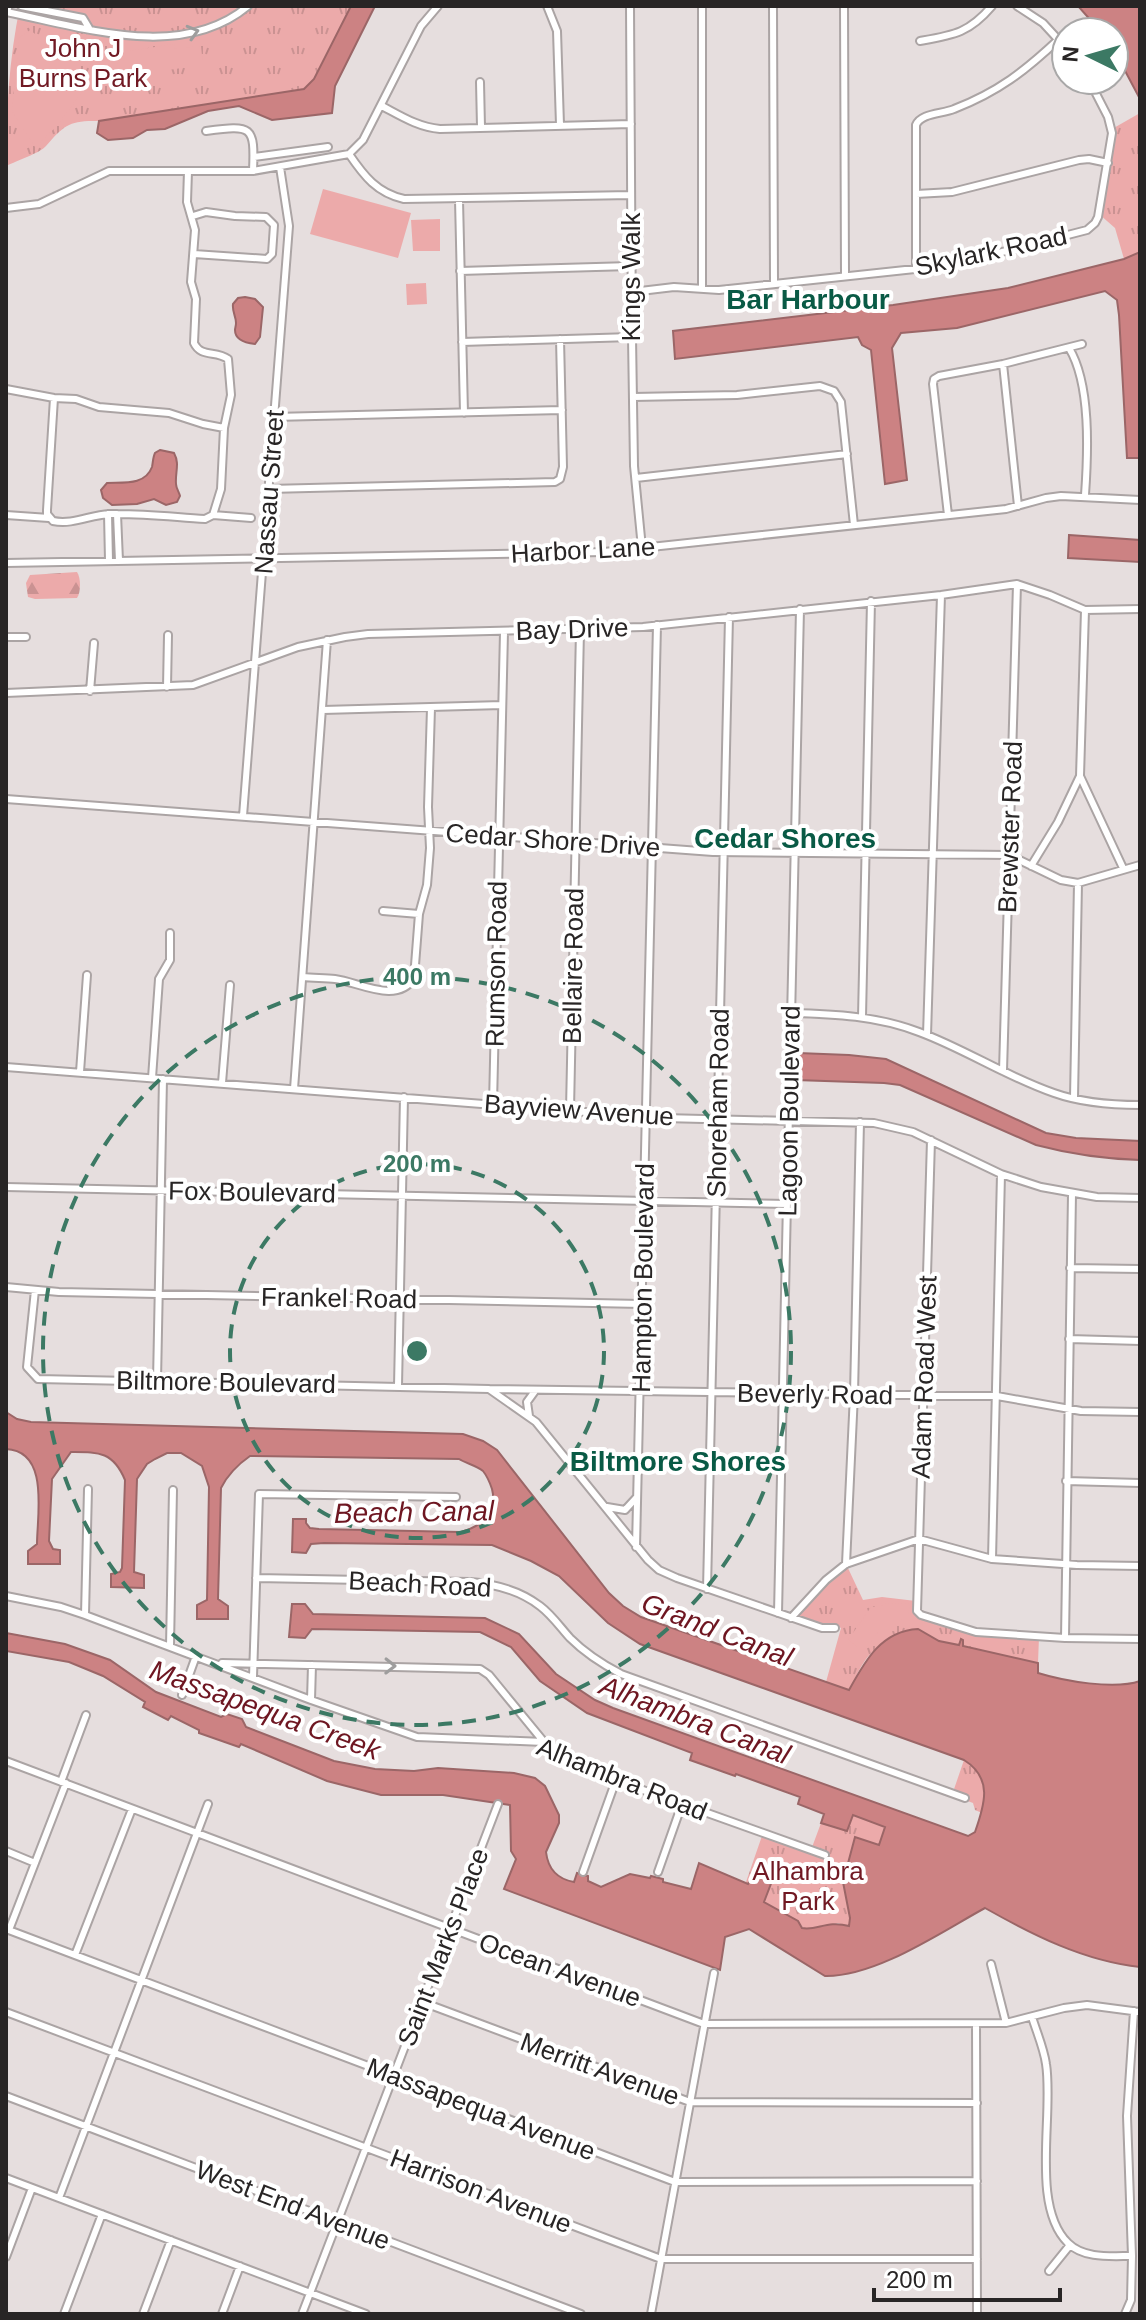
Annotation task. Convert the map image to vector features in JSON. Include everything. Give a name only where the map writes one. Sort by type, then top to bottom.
[{"type":"street","points":[[21,6],[83,18],[89,28]]},
{"type":"street","points":[[6,9],[148,38],[173,37],[222,22],[248,6]]},
{"type":"street","points":[[6,208],[39,204],[109,171],[253,171],[349,154],[363,140],[421,26],[438,6]]},
{"type":"street","points":[[547,6],[557,31],[560,125]]},
{"type":"street","name":"Kings Walk","points":[[630,6],[633,397],[642,548]]},
{"type":"street","points":[[702,6],[702,289]]},
{"type":"street","points":[[773,6],[774,283]]},
{"type":"street","points":[[844,6],[845,276]]},
{"type":"street","points":[[920,41],[965,31],[992,6]]},
{"type":"street","points":[[1017,6],[1050,30]]},
{"type":"street","points":[[916,268],[917,120],[946,113],[999,89],[1050,48]]},
{"type":"street","points":[[480,82],[481,127]]},
{"type":"street","name":"Skylark Road","points":[[632,292],[674,287],[719,290],[968,262],[1087,230],[1098,217],[1112,144],[1108,117],[1097,96]]},
{"type":"street","points":[[382,106],[428,127],[631,124]]},
{"type":"street","points":[[206,131],[232,127],[244,130],[253,137],[253,171]]},
{"type":"street","points":[[254,157],[328,147]]},
{"type":"street","points":[[349,154],[373,185],[393,197],[459,200],[631,195]]},
{"type":"street","points":[[916,194],[952,192],[1079,160],[1108,163]]},
{"type":"street","name":"Nassau Street","points":[[243,816],[289,226],[280,167]]},
{"type":"street","points":[[188,171],[187,202],[195,230],[191,282],[196,305],[194,343],[199,351],[221,355],[229,363],[231,395],[224,428],[222,476],[213,515]]},
{"type":"street","points":[[459,200],[464,413]]},
{"type":"street","points":[[193,216],[206,212],[266,217],[274,225],[272,254],[267,259],[194,254]]},
{"type":"street","points":[[460,271],[631,266]]},
{"type":"street","points":[[462,342],[632,337]]},
{"type":"street","points":[[269,489],[555,482],[563,472],[560,339]]},
{"type":"street","points":[[948,515],[933,384],[935,378],[1082,344]]},
{"type":"street","points":[[1069,348],[1077,361],[1083,387],[1087,461],[1085,495]]},
{"type":"street","points":[[1003,364],[1018,506]]},
{"type":"street","points":[[633,397],[737,395],[827,387],[837,394],[841,402],[854,525]]},
{"type":"street","points":[[6,389],[76,399],[99,407],[169,413],[224,428]]},
{"type":"street","points":[[49,518],[54,398]]},
{"type":"street","points":[[274,417],[562,410]]},
{"type":"street","points":[[636,478],[847,454]]},
{"type":"street","name":"Harbor Lane","points":[[6,563],[604,552],[948,515],[1018,506],[1053,496],[1085,495],[1140,500]]},
{"type":"street","points":[[108,514],[109,561]]},
{"type":"street","points":[[6,515],[69,522],[108,514],[251,518]]},
{"type":"street","points":[[117,514],[119,561]]},
{"type":"street","name":"Harbor Lane","points":[[6,570],[22,563]]},
{"type":"street","name":"Bay Drive","points":[[6,693],[193,685],[298,647],[368,634],[580,630],[657,625],[1017,584],[1085,610],[1140,609]]},
{"type":"street","name":"Brewster Road","points":[[1003,1071],[1017,584]]},
{"type":"street","points":[[927,1035],[941,595]]},
{"type":"street","points":[[862,1017],[871,601]]},
{"type":"street","name":"Lagoon Boulevard","points":[[778,1613],[800,609]]},
{"type":"street","points":[[1031,866],[1058,822],[1080,776],[1085,610]]},
{"type":"street","name":"Shoreham Road","points":[[707,1589],[729,617]]},
{"type":"street","name":"Hampton Boulevard","points":[[636,1547],[657,625]]},
{"type":"street","name":"Bellaire Road","points":[[570,1110],[580,630]]},
{"type":"street","name":"Rumson Road","points":[[493,1104],[504,632]]},
{"type":"street","points":[[167,687],[168,635]]},
{"type":"street","points":[[6,637],[26,637]]},
{"type":"street","points":[[294,1089],[327,640]]},
{"type":"street","points":[[90,691],[94,643]]},
{"type":"street","points":[[323,710],[502,705]]},
{"type":"street","points":[[303,977],[339,979],[359,987],[383,990],[403,988],[414,978],[419,914],[427,885],[431,708]]},
{"type":"street","points":[[1080,776],[1123,868]]},
{"type":"street","name":"Cedar Shore Drive","points":[[6,799],[723,852],[1009,855],[1061,880],[1078,883]]},
{"type":"street","points":[[1074,1098],[1078,883],[1140,865]]},
{"type":"street","points":[[383,911],[419,914]]},
{"type":"street","points":[[152,1078],[159,979],[170,960],[170,933]]},
{"type":"street","points":[[80,1072],[87,975]]},
{"type":"street","points":[[222,1083],[230,985]]},
{"type":"street","points":[[791,1013],[862,1017],[897,1024],[1036,1087],[1111,1105],[1140,1105]]},
{"type":"street","name":"Bayview Avenue","points":[[6,1067],[646,1116],[860,1122],[898,1127],[1001,1174],[1041,1187],[1072,1194],[1140,1198]]},
{"type":"street","points":[[157,1381],[163,1079]]},
{"type":"street","points":[[398,1386],[404,1097]]},
{"type":"street","points":[[846,1564],[854,1394],[860,1122]]},
{"type":"street","name":"Adam Road West","points":[[931,1140],[918,1613],[976,1632],[1065,1638]]},
{"type":"street","points":[[992,1559],[1001,1174]]},
{"type":"street","name":"Fox Boulevard","points":[[6,1187],[787,1204]]},
{"type":"street","points":[[1072,1194],[1065,1638],[1140,1639]]},
{"type":"street","points":[[1070,1268],[1140,1269]]},
{"type":"street","points":[[6,1287],[35,1290]]},
{"type":"street","name":"Frankel Road","points":[[35,1290],[642,1304]]},
{"type":"street","name":"Biltmore Boulevard","points":[[35,1290],[27,1367],[38,1379],[489,1389]]},
{"type":"street","points":[[1069,1339],[1140,1341]]},
{"type":"street","points":[[489,1389],[529,1416],[636,1547],[659,1570],[791,1618],[822,1628],[835,1628]]},
{"type":"street","name":"Beverly Road","points":[[489,1389],[997,1396],[1081,1411],[1140,1412]]},
{"type":"street","points":[[529,1416],[527,1402],[536,1390]]},
{"type":"street","points":[[1066,1481],[1140,1483]]},
{"type":"street","points":[[85,1615],[88,1489]]},
{"type":"street","points":[[170,1646],[173,1490]]},
{"type":"street","points":[[253,1677],[259,1494],[456,1497]]},
{"type":"street","points":[[605,1506],[625,1510],[637,1497]]},
{"type":"street","points":[[791,1618],[826,1580],[846,1564],[919,1539],[992,1559],[1140,1566]]},
{"type":"street","name":"Beach Road","points":[[256,1578],[470,1582],[503,1587],[539,1605],[581,1648],[621,1674],[965,1798]]},
{"type":"street","name":"Alhambra Road","points":[[6,1596],[85,1615],[417,1737],[544,1742],[579,1765],[616,1780],[825,1855]]},
{"type":"street","points":[[182,1695],[196,1656]]},
{"type":"street","points":[[214,1663],[480,1669],[489,1675],[544,1742]]},
{"type":"street","points":[[311,1700],[312,1665]]},
{"type":"street","points":[[7,1929],[35,1863],[86,1715]]},
{"type":"street","name":"Ocean Avenue","points":[[6,1761],[704,2024],[976,2024],[1006,2023],[1075,2006],[1137,2011]]},
{"type":"street","points":[[583,1872],[616,1780]]},
{"type":"street","points":[[59,2198],[208,1804]]},
{"type":"street","name":"Saint Marks Place","points":[[302,2314],[498,1804]]},
{"type":"street","points":[[658,1872],[682,1804]]},
{"type":"street","points":[[75,1955],[132,1809]]},
{"type":"street","points":[[6,1851],[35,1863]]},
{"type":"street","name":"Massapequa Avenue","points":[[7,1929],[675,2182],[977,2181]]},
{"type":"street","points":[[991,1964],[1006,2023]]},
{"type":"street","points":[[651,2314],[714,1973]]},
{"type":"street","name":"Merritt Avenue","points":[[422,2002],[690,2102],[977,2103]]},
{"type":"street","points":[[1125,2314],[1131,2300],[1132,2256],[1127,2116],[1137,2011]]},
{"type":"street","name":"Harrison Avenue","points":[[6,2012],[661,2259],[977,2259]]},
{"type":"street","points":[[1032,2017],[1046,2065],[1048,2204],[1056,2228],[1070,2245],[1094,2256],[1132,2256]]},
{"type":"street","points":[[976,2024],[977,2314]]},
{"type":"street","name":"West End Avenue","points":[[6,2096],[581,2314]]},
{"type":"street","points":[[6,2178],[366,2314]]},
{"type":"street","points":[[6,2257],[32,2188]]},
{"type":"street","points":[[64,2314],[102,2214]]},
{"type":"street","points":[[143,2314],[171,2240]]},
{"type":"street","points":[[1049,2271],[1070,2245]]},
{"type":"street","points":[[222,2314],[240,2266]]},
{"type":"green space","name":"John J Burns Park","points":[[20,6],[351,6],[314,79],[304,89],[74,123],[63,129],[43,149],[6,166],[9,86]]},
{"type":"green space","points":[[30,30],[88,75],[90,81],[57,126],[35,147],[12,111],[19,38]]},
{"type":"green space","points":[[174,44],[175,49],[201,46],[203,65],[119,77],[115,49],[129,51]]},
{"type":"green space","points":[[1140,113],[1140,252],[1124,259],[1115,228],[1099,214],[1112,129]]},
{"type":"green space","points":[[323,189],[411,213],[398,258],[310,234]]},
{"type":"green space","points":[[440,219],[440,251],[413,251],[411,220]]},
{"type":"green space","points":[[426,283],[427,304],[407,305],[406,284]]},
{"type":"green space","points":[[77,572],[80,585],[77,598],[28,597],[26,583],[30,575]]},
{"type":"green space","points":[[847,1566],[863,1600],[882,1597],[916,1601],[917,1614],[975,1632],[1039,1637],[1038,1663],[962,1646],[963,1640],[959,1645],[939,1641],[919,1629],[876,1649],[863,1664],[850,1690],[826,1682],[841,1628],[827,1628],[794,1617],[833,1574]]},
{"type":"green space","points":[[884,1603],[910,1604],[904,1620],[897,1617],[895,1631],[878,1632],[871,1642],[865,1638],[858,1647],[848,1640],[871,1607]]},
{"type":"green space","points":[[964,1760],[976,1770],[983,1782],[982,1813],[975,1810],[973,1803],[952,1795]]},
{"type":"green space","name":"Alhambra Park","points":[[853,1815],[885,1827],[879,1846],[851,1855],[847,1866],[844,1884],[849,1927],[838,1923],[804,1929],[798,1921],[764,1902],[746,1882],[763,1833],[811,1850],[821,1823],[846,1831]]},
{"type":"shaded area","points":[[351,6],[375,6],[335,86],[332,113],[272,120],[239,106],[208,111],[165,129],[147,130],[133,138],[108,140],[97,133],[99,121],[304,89],[314,79]]},
{"type":"shaded area","points":[[1078,6],[1140,6],[1140,99],[1130,80],[1130,16],[1087,16]]},
{"type":"shaded area","points":[[1140,252],[1140,458],[1127,458],[1119,315],[1117,300],[1105,291],[957,328],[901,333],[892,348],[907,480],[885,484],[871,350],[862,345],[858,337],[675,359],[673,331],[1008,288],[1124,259]]},
{"type":"shaded area","points":[[238,298],[255,299],[263,307],[260,337],[255,344],[242,340],[235,333],[233,304]]},
{"type":"shaded area","points":[[160,450],[174,453],[176,457],[176,486],[180,496],[177,502],[166,505],[154,499],[137,504],[112,505],[103,498],[101,490],[107,483],[132,482],[149,473],[155,453]]},
{"type":"shaded area","points":[[1069,535],[1140,540],[1140,562],[1068,558]]},
{"type":"shaded area","points":[[798,1053],[886,1059],[1046,1133],[1076,1138],[1140,1141],[1140,1160],[1088,1156],[1036,1145],[900,1085],[796,1080]]},
{"type":"shaded area","points":[[6,1412],[17,1419],[31,1422],[463,1434],[497,1450],[609,1593],[641,1617],[849,1690],[876,1649],[894,1635],[918,1629],[939,1641],[959,1645],[961,1639],[963,1646],[1038,1663],[1038,1673],[1049,1676],[1103,1685],[1140,1681],[1140,1967],[1079,1953],[1040,1937],[985,1908],[886,1961],[845,1974],[825,1976],[749,1929],[725,1937],[720,1970],[504,1889],[516,1859],[511,1851],[510,1805],[443,1795],[381,1795],[327,1781],[241,1744],[239,1747],[199,1733],[199,1730],[171,1716],[168,1720],[143,1707],[145,1702],[103,1676],[69,1662],[6,1651],[6,1633],[65,1644],[110,1660],[156,1692],[221,1717],[227,1714],[242,1719],[246,1727],[334,1761],[375,1769],[414,1771],[438,1768],[514,1773],[535,1778],[545,1786],[559,1815],[559,1823],[546,1852],[551,1868],[558,1876],[574,1882],[577,1873],[588,1876],[588,1881],[601,1887],[630,1874],[651,1876],[691,1889],[699,1863],[748,1884],[754,1873],[772,1881],[764,1902],[798,1921],[802,1928],[834,1924],[849,1926],[843,1882],[855,1837],[879,1845],[885,1827],[853,1815],[847,1831],[821,1823],[824,1814],[798,1804],[800,1797],[690,1760],[692,1753],[587,1713],[540,1681],[511,1647],[480,1632],[312,1629],[305,1638],[289,1637],[292,1604],[305,1604],[313,1614],[485,1618],[519,1634],[556,1674],[613,1708],[968,1836],[975,1832],[984,1802],[983,1783],[973,1767],[964,1760],[640,1644],[608,1623],[559,1576],[492,1545],[324,1543],[311,1544],[306,1553],[292,1552],[293,1519],[306,1519],[310,1528],[319,1529],[461,1532],[476,1526],[490,1512],[492,1489],[483,1471],[459,1459],[250,1456],[233,1470],[221,1488],[218,1599],[228,1606],[228,1619],[197,1619],[197,1605],[207,1600],[209,1487],[202,1466],[181,1453],[167,1453],[155,1459],[147,1464],[137,1479],[134,1572],[144,1575],[144,1588],[111,1587],[111,1574],[120,1572],[122,1568],[125,1480],[110,1458],[97,1453],[71,1452],[52,1479],[49,1541],[53,1549],[60,1550],[60,1564],[28,1564],[28,1551],[37,1544],[38,1486],[29,1461],[20,1452],[6,1449]]},
{"type":"district","name":"Bar Harbour","points":[[808,299]]},
{"type":"district","name":"Cedar Shores","points":[[785,838]]},
{"type":"district","name":"Biltmore Shores","points":[[678,1461]]},
{"type":"water label","name":"Beach Canal","points":[[414,1512]]},
{"type":"water label","name":"Grand Canal","points":[[717,1630]]},
{"type":"water label","name":"Massapequa Creek","points":[[265,1710]]},
{"type":"water label","name":"Alhambra Canal","points":[[695,1720]]}]
